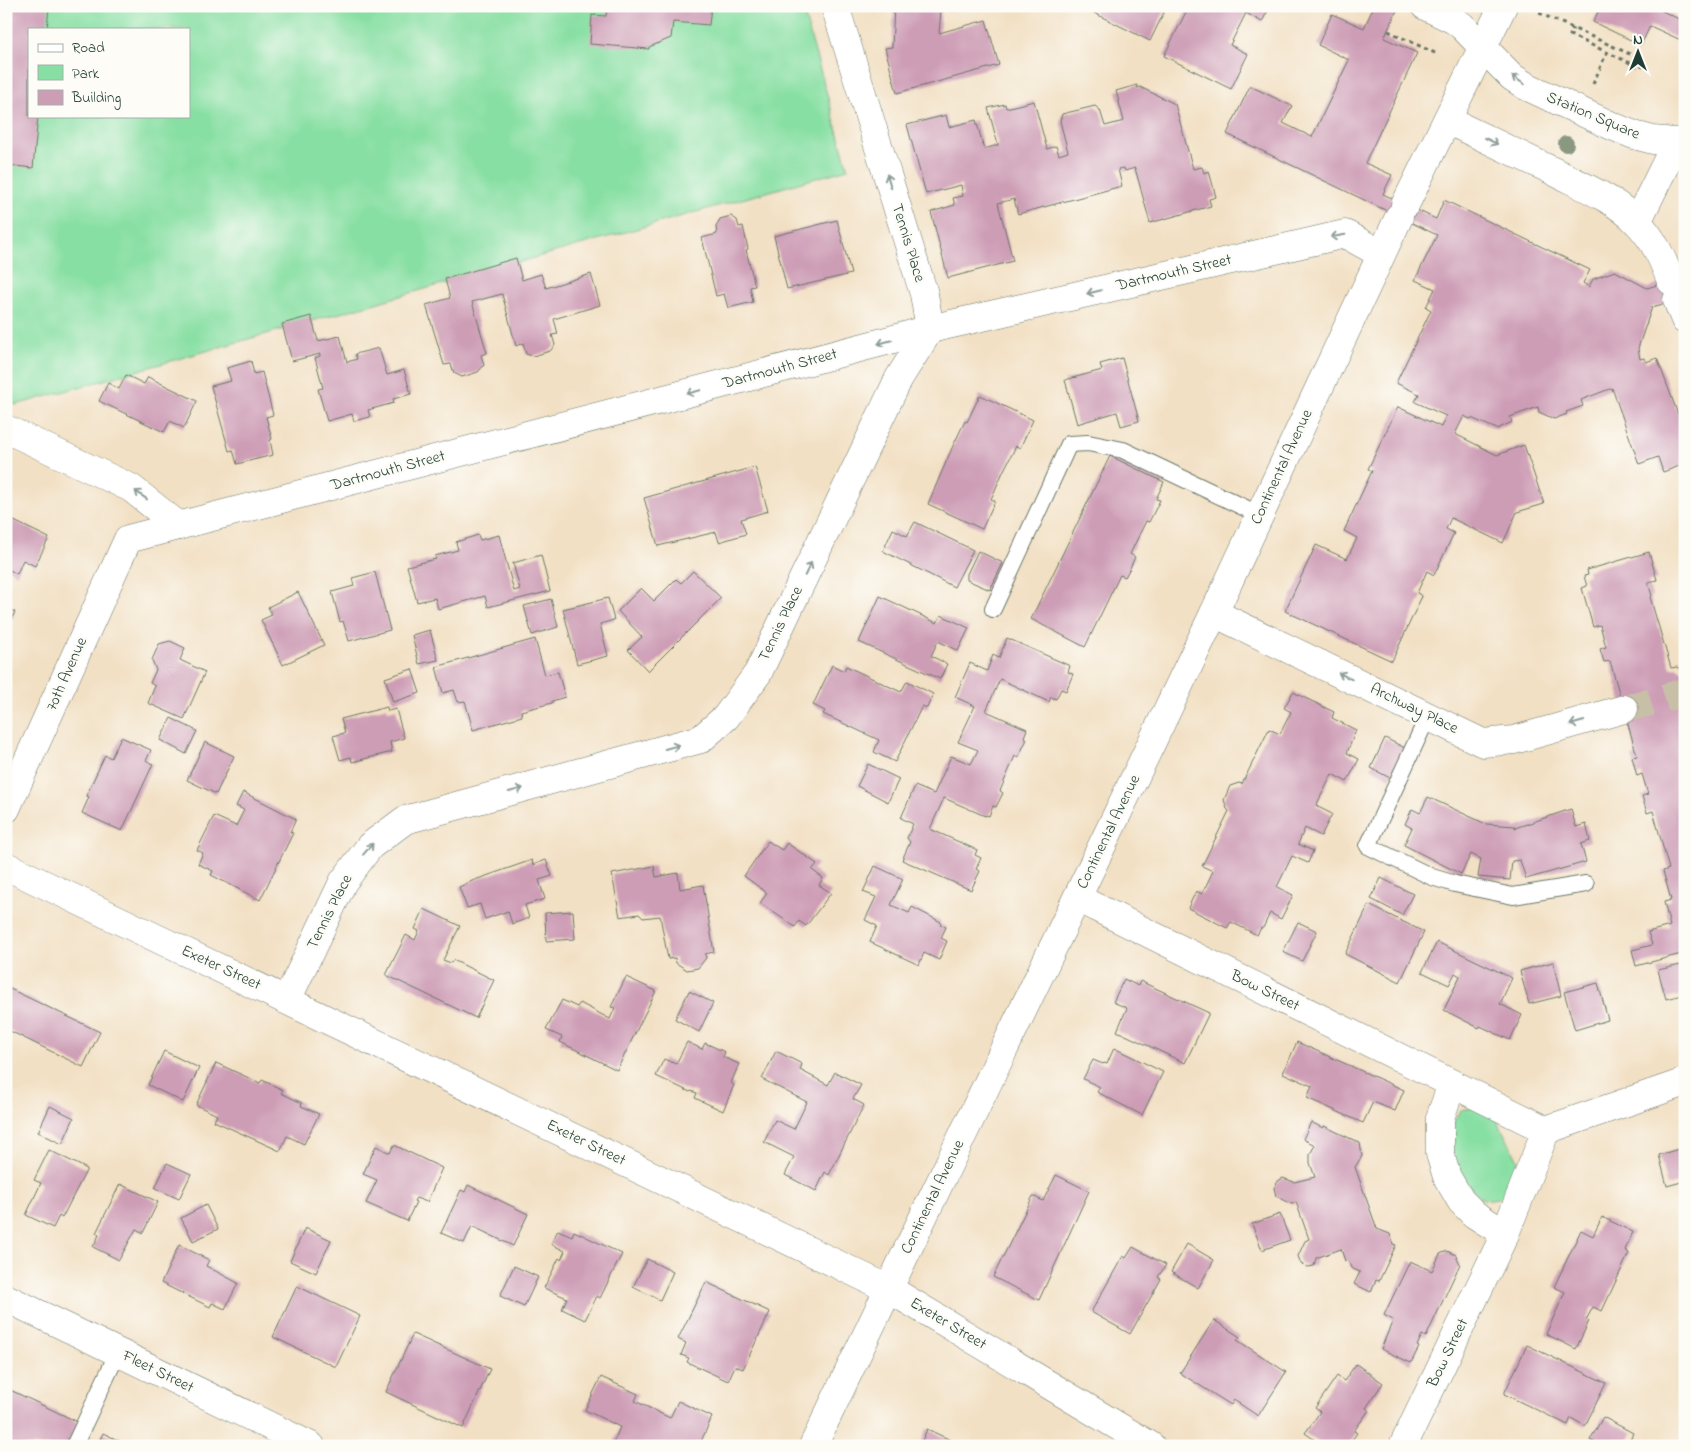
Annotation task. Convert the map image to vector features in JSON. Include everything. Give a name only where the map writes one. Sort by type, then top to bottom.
[{"type":"street","name":"Tennis Place","points":[[287,1000],[343,882],[370,846],[405,820],[701,739],[726,717],[758,673],[899,378],[930,329],[924,294],[836,6]]},
{"type":"street","name":"Station Square","points":[[1425,6],[1454,20],[1472,35],[1512,77],[1526,86],[1619,129],[1653,140],[1680,143],[1637,222]]},
{"type":"street","points":[[1504,6],[1447,120],[1602,196],[1637,222],[1662,257],[1678,300]]},
{"type":"street","name":"Continental Avenue","points":[[813,1446],[1214,613],[1381,254],[1447,120]]},
{"type":"street","name":"Dartmouth Street","points":[[128,539],[930,329],[1345,234],[1381,254]]},
{"type":"street","points":[[6,429],[131,488],[179,526]]},
{"type":"street","name":"70th Avenue","points":[[6,809],[128,539]]},
{"type":"street","name":"Archway Place","points":[[1214,613],[1483,743],[1514,740],[1624,709]]},
{"type":"street","name":"Exeter Street","points":[[6,866],[889,1289],[1151,1446]]},
{"type":"street","name":"Bow Street","points":[[1077,898],[1546,1130],[1505,1234],[1403,1446]]},
{"type":"street","points":[[1546,1130],[1685,1082]]},
{"type":"street","points":[[1452,1084],[1440,1118],[1440,1154],[1447,1177],[1461,1201],[1474,1214],[1505,1234]]},
{"type":"street","name":"Fleet Street","points":[[6,1298],[311,1446]]},
{"type":"lane","points":[[993,609],[1069,444],[1088,443],[1123,450],[1260,515]]},
{"type":"lane","points":[[1428,716],[1368,846],[1432,877],[1455,884],[1513,896],[1586,884]]},
{"type":"lane","points":[[74,1446],[118,1352]]},
{"type":"path","points":[[1540,13],[1574,28],[1645,61],[1641,68],[1570,35],[1574,28]]},
{"type":"path","points":[[1388,31],[1437,54]]},
{"type":"path","points":[[1591,87],[1607,52]]},
{"type":"green space","points":[[6,6],[802,6],[848,169],[16,405],[6,400]]},
{"type":"green space","points":[[1478,1107],[1495,1116],[1518,1160],[1515,1182],[1505,1197],[1484,1200],[1465,1182],[1452,1156],[1451,1127],[1460,1110]]},
{"type":"building","points":[[6,6],[49,6],[47,28],[28,28],[28,118],[38,118],[33,168],[6,165]]},
{"type":"building","points":[[607,6],[711,6],[709,25],[673,22],[671,38],[649,47],[649,49],[590,44],[592,15],[606,16]]},
{"type":"building","points":[[894,6],[969,6],[956,11],[941,10],[939,33],[986,20],[999,65],[897,93],[885,48],[892,47]]},
{"type":"building","points":[[1097,6],[1167,6],[1150,41],[1094,13]]},
{"type":"building","points":[[1189,6],[1270,6],[1262,22],[1246,13],[1230,45],[1248,54],[1231,89],[1164,56]]},
{"type":"building","points":[[1374,6],[1399,6],[1384,38],[1417,53],[1365,163],[1392,175],[1383,194],[1436,219],[1444,200],[1590,270],[1583,283],[1589,287],[1593,279],[1615,271],[1647,288],[1685,277],[1685,298],[1652,307],[1638,348],[1640,359],[1644,358],[1646,362],[1657,358],[1685,433],[1685,464],[1663,472],[1658,457],[1639,464],[1612,388],[1581,400],[1583,406],[1554,419],[1539,412],[1538,407],[1510,417],[1512,422],[1497,429],[1464,416],[1455,434],[1497,455],[1524,445],[1544,504],[1517,512],[1503,543],[1451,518],[1446,529],[1454,533],[1434,575],[1427,571],[1417,593],[1422,596],[1392,661],[1285,611],[1316,545],[1347,559],[1357,538],[1344,531],[1372,471],[1368,469],[1398,407],[1441,427],[1446,416],[1415,402],[1419,394],[1396,383],[1431,310],[1426,307],[1435,289],[1415,280],[1437,235],[1227,134],[1250,86],[1292,106],[1283,123],[1312,137],[1349,60],[1318,45],[1332,14],[1364,28]]},
{"type":"building","points":[[1601,6],[1652,6],[1685,22],[1685,38],[1683,41],[1650,26],[1641,45],[1593,22]]},
{"type":"building","points":[[1137,85],[1137,88],[1140,87],[1175,104],[1193,169],[1202,167],[1204,173],[1209,171],[1216,197],[1209,199],[1211,206],[1150,223],[1135,168],[1125,171],[1124,168],[1118,169],[1122,186],[1018,214],[1014,199],[998,203],[1013,261],[948,278],[931,212],[955,205],[953,198],[963,196],[961,185],[926,194],[907,125],[946,115],[949,127],[976,120],[984,149],[998,145],[988,108],[1005,104],[1006,108],[1034,101],[1047,149],[1056,146],[1059,155],[1068,152],[1060,121],[1062,114],[1095,106],[1100,110],[1105,126],[1124,121],[1116,91]]},
{"type":"building","points":[[731,216],[737,220],[739,227],[743,226],[748,249],[746,250],[755,286],[750,287],[753,302],[728,308],[724,294],[716,296],[702,238],[717,234],[716,227],[720,219]]},
{"type":"building","points":[[837,220],[851,274],[787,289],[774,236]]},
{"type":"building","points":[[516,258],[522,280],[541,274],[546,288],[591,274],[600,305],[554,319],[558,334],[552,335],[555,345],[550,351],[533,356],[526,354],[523,343],[516,346],[502,294],[472,302],[487,353],[481,355],[484,365],[478,372],[462,377],[454,373],[451,364],[444,365],[426,305],[450,298],[445,279]]},
{"type":"building","points":[[311,316],[318,341],[340,336],[347,362],[357,359],[355,354],[379,348],[387,375],[404,370],[411,394],[393,399],[394,403],[368,410],[370,417],[354,421],[352,414],[327,421],[318,389],[323,388],[315,358],[320,356],[320,354],[292,361],[282,324]]},
{"type":"building","points":[[1122,358],[1139,421],[1121,426],[1117,412],[1077,424],[1065,380],[1102,370],[1100,364]]},
{"type":"building","points":[[251,361],[254,374],[262,372],[273,415],[266,417],[272,439],[270,440],[273,455],[237,464],[233,450],[229,451],[211,386],[231,381],[227,368]]},
{"type":"building","points":[[126,375],[144,384],[148,377],[197,401],[184,428],[170,421],[164,432],[99,401],[108,383],[119,389]]},
{"type":"building","points":[[980,395],[1033,420],[1020,448],[1016,446],[1003,472],[991,499],[995,501],[982,529],[928,504],[952,448]]},
{"type":"building","points":[[1110,456],[1164,482],[1156,499],[1160,500],[1149,522],[1146,521],[1130,554],[1135,557],[1130,568],[1125,577],[1120,575],[1085,647],[1031,619]]},
{"type":"building","points":[[755,467],[768,511],[741,519],[746,534],[719,542],[716,532],[658,546],[644,498]]},
{"type":"building","points":[[6,517],[49,538],[35,566],[23,560],[17,574],[6,568]]},
{"type":"building","points":[[915,522],[973,550],[954,587],[883,551],[893,529],[907,536]]},
{"type":"building","points":[[478,535],[480,540],[499,535],[514,591],[520,589],[513,563],[541,555],[550,591],[488,607],[485,596],[438,609],[435,598],[417,602],[407,566],[436,559],[435,556],[458,550],[456,542]]},
{"type":"building","points":[[978,551],[1003,563],[990,590],[967,580],[967,574]]},
{"type":"building","points":[[1649,552],[1657,580],[1648,582],[1652,596],[1650,597],[1671,668],[1677,667],[1685,672],[1685,953],[1636,966],[1632,950],[1652,945],[1648,932],[1670,926],[1664,902],[1671,900],[1663,871],[1669,869],[1653,811],[1647,813],[1642,796],[1648,794],[1642,774],[1637,776],[1632,757],[1637,756],[1610,661],[1604,662],[1600,649],[1606,647],[1600,625],[1593,627],[1582,588],[1587,586],[1584,576],[1588,575],[1587,570]]},
{"type":"building","points":[[693,571],[721,598],[648,671],[628,650],[642,637],[618,611],[641,588],[654,601],[676,579],[681,583]]},
{"type":"building","points":[[375,572],[390,630],[349,641],[343,621],[340,622],[332,592],[354,586],[352,578]]},
{"type":"building","points":[[298,592],[324,645],[283,665],[261,620],[272,615],[268,607]]},
{"type":"building","points":[[880,596],[937,623],[941,615],[969,628],[958,651],[938,641],[931,656],[947,664],[940,679],[859,642]]},
{"type":"building","points":[[608,598],[614,620],[600,624],[608,656],[577,664],[563,609]]},
{"type":"building","points":[[551,599],[558,627],[532,635],[524,606]]},
{"type":"building","points":[[6,608],[15,612],[6,629]]},
{"type":"building","points":[[430,630],[438,660],[419,664],[412,635]]},
{"type":"building","points":[[1007,638],[1070,666],[1068,672],[1073,674],[1066,691],[1061,689],[1056,699],[1051,697],[1049,702],[1000,679],[986,711],[1027,729],[1024,737],[1027,739],[1018,758],[1015,756],[1000,791],[1003,793],[996,807],[993,806],[989,816],[944,798],[930,829],[977,850],[975,855],[981,858],[976,869],[980,871],[971,890],[902,860],[910,842],[907,838],[913,824],[901,818],[915,786],[934,794],[951,756],[971,764],[978,750],[958,742],[975,706],[955,697],[970,663],[987,671],[993,655],[999,658]]},
{"type":"building","points":[[535,639],[545,675],[558,672],[565,697],[552,701],[552,703],[521,711],[522,716],[473,730],[465,701],[458,702],[454,690],[443,693],[436,667]]},
{"type":"building","points":[[170,641],[185,648],[180,660],[205,672],[184,719],[148,703],[155,686],[150,683],[156,670],[152,660],[159,644]]},
{"type":"building","points":[[832,665],[844,671],[846,666],[901,692],[907,681],[933,694],[927,708],[922,706],[895,762],[874,752],[879,740],[823,714],[825,711],[813,705]]},
{"type":"building","points":[[412,669],[420,693],[393,702],[385,678]]},
{"type":"building","points":[[1293,692],[1334,712],[1332,718],[1356,730],[1347,753],[1359,759],[1347,782],[1332,774],[1316,806],[1332,814],[1321,836],[1305,828],[1298,844],[1313,851],[1308,863],[1292,856],[1277,887],[1293,895],[1281,919],[1270,913],[1263,928],[1261,928],[1257,935],[1231,922],[1227,928],[1188,908],[1196,891],[1202,894],[1213,871],[1202,866],[1229,811],[1224,800],[1230,786],[1242,784],[1269,729],[1280,734],[1291,712],[1284,708]]},
{"type":"building","points":[[387,707],[388,711],[396,709],[404,738],[390,742],[392,752],[352,762],[351,757],[340,760],[333,736],[345,733],[341,719]]},
{"type":"building","points":[[171,718],[197,731],[186,754],[160,740]]},
{"type":"building","points":[[121,737],[151,750],[146,761],[153,764],[122,831],[82,813],[89,797],[86,796],[105,755],[111,758]]},
{"type":"building","points":[[1385,738],[1405,748],[1390,778],[1371,768]]},
{"type":"building","points":[[205,742],[234,756],[216,794],[187,780]]},
{"type":"building","points":[[868,764],[899,779],[888,802],[857,786]]},
{"type":"building","points":[[243,792],[296,819],[290,832],[293,833],[260,900],[211,875],[213,871],[198,864],[203,853],[197,850],[214,816],[236,826],[244,810],[236,806]]},
{"type":"building","points":[[1428,797],[1486,824],[1515,826],[1515,828],[1571,809],[1576,827],[1586,824],[1590,841],[1581,844],[1586,862],[1526,879],[1520,860],[1512,861],[1510,880],[1478,877],[1481,859],[1471,854],[1461,874],[1404,845],[1412,828],[1405,824],[1412,809],[1420,813]]},
{"type":"building","points":[[768,841],[782,850],[787,843],[817,864],[812,870],[823,878],[819,885],[831,893],[806,926],[799,921],[795,927],[760,903],[767,893],[744,876]]},
{"type":"building","points":[[532,860],[533,865],[546,860],[552,876],[539,880],[545,899],[525,905],[529,918],[512,924],[508,911],[485,919],[480,904],[467,908],[459,887]]},
{"type":"building","points":[[654,866],[656,877],[678,873],[680,889],[703,885],[714,952],[705,954],[706,958],[698,968],[687,970],[676,963],[675,958],[668,959],[660,916],[643,918],[639,914],[620,917],[612,874]]},
{"type":"building","points":[[875,866],[903,879],[891,905],[909,913],[912,907],[941,922],[940,924],[946,927],[941,938],[947,941],[939,960],[924,953],[919,965],[870,942],[877,926],[865,920],[876,897],[863,892]]},
{"type":"building","points":[[1381,878],[1413,894],[1402,915],[1371,899]]},
{"type":"building","points":[[1369,905],[1424,932],[1400,982],[1345,954]]},
{"type":"building","points":[[424,909],[460,926],[443,960],[451,963],[453,960],[494,980],[476,1018],[386,975],[406,935],[415,940],[419,931],[415,929]]},
{"type":"building","points":[[573,911],[575,939],[546,941],[545,913]]},
{"type":"building","points":[[1298,922],[1317,931],[1302,961],[1283,952]]},
{"type":"building","points":[[1437,942],[1512,978],[1500,1004],[1522,1015],[1510,1040],[1480,1026],[1479,1028],[1444,1010],[1460,976],[1455,973],[1449,985],[1422,972]]},
{"type":"building","points":[[1553,962],[1561,996],[1529,1004],[1520,971]]},
{"type":"building","points":[[1685,964],[1685,1002],[1682,995],[1666,999],[1658,970]]},
{"type":"building","points":[[626,977],[656,991],[617,1070],[560,1042],[562,1037],[546,1030],[562,1000],[577,1007],[580,1003],[610,1019],[615,1008],[611,1007]]},
{"type":"building","points":[[1124,979],[1138,986],[1140,981],[1209,1013],[1185,1063],[1117,1031],[1127,1008],[1113,1002]]},
{"type":"building","points":[[1598,983],[1608,1020],[1575,1030],[1564,992]]},
{"type":"building","points":[[6,987],[100,1032],[83,1067],[6,1029]]},
{"type":"building","points":[[689,991],[713,1003],[699,1032],[675,1019]]},
{"type":"building","points":[[687,1042],[702,1049],[705,1043],[725,1052],[723,1057],[739,1064],[731,1083],[734,1085],[723,1111],[695,1098],[697,1093],[690,1092],[656,1076],[664,1059],[676,1064]]},
{"type":"building","points":[[1297,1042],[1404,1090],[1395,1111],[1373,1102],[1363,1123],[1307,1098],[1312,1086],[1283,1073]]},
{"type":"building","points":[[1114,1048],[1163,1072],[1142,1115],[1097,1092],[1100,1087],[1083,1079],[1093,1060],[1107,1064]]},
{"type":"building","points":[[164,1051],[199,1068],[183,1102],[148,1085]]},
{"type":"building","points":[[776,1051],[802,1064],[800,1070],[828,1085],[835,1072],[861,1085],[853,1099],[864,1105],[829,1175],[825,1172],[816,1191],[785,1175],[794,1157],[764,1142],[775,1120],[794,1129],[807,1102],[762,1079]]},
{"type":"building","points":[[216,1063],[260,1083],[262,1080],[283,1090],[281,1093],[302,1103],[301,1106],[319,1114],[304,1144],[287,1136],[280,1151],[214,1121],[217,1115],[196,1105]]},
{"type":"building","points":[[50,1106],[74,1118],[62,1144],[38,1132]]},
{"type":"building","points":[[1311,1122],[1360,1143],[1362,1156],[1355,1167],[1377,1229],[1390,1234],[1393,1244],[1396,1245],[1379,1281],[1376,1280],[1371,1292],[1354,1284],[1360,1272],[1351,1268],[1348,1260],[1345,1261],[1341,1249],[1316,1258],[1314,1266],[1308,1267],[1301,1264],[1298,1256],[1305,1241],[1309,1239],[1296,1202],[1292,1204],[1276,1196],[1274,1188],[1278,1181],[1283,1178],[1294,1182],[1315,1177],[1310,1163],[1310,1154],[1315,1145],[1303,1139]]},
{"type":"building","points":[[394,1145],[442,1168],[427,1202],[416,1198],[407,1221],[366,1203],[377,1180],[363,1174],[376,1146],[390,1153]]},
{"type":"building","points":[[1685,1147],[1685,1181],[1667,1186],[1659,1155]]},
{"type":"building","points":[[49,1150],[87,1169],[62,1218],[59,1216],[53,1228],[26,1215],[41,1183],[34,1180]]},
{"type":"building","points":[[167,1163],[191,1174],[179,1199],[155,1188]]},
{"type":"building","points":[[1056,1175],[1089,1191],[1039,1300],[993,1277],[1033,1196],[1043,1201]]},
{"type":"building","points":[[120,1184],[158,1202],[143,1233],[136,1229],[119,1260],[93,1247],[99,1235],[96,1233]]},
{"type":"building","points":[[468,1185],[528,1214],[513,1246],[472,1226],[464,1243],[441,1233],[461,1190],[465,1192]]},
{"type":"building","points":[[206,1205],[218,1229],[193,1241],[181,1218]]},
{"type":"building","points":[[1280,1214],[1290,1240],[1262,1250],[1252,1224]]},
{"type":"building","points":[[1602,1217],[1633,1232],[1625,1250],[1629,1253],[1602,1311],[1593,1307],[1586,1320],[1589,1321],[1576,1349],[1546,1334],[1565,1292],[1554,1287],[1581,1230],[1593,1236]]},
{"type":"building","points":[[305,1228],[331,1240],[316,1273],[290,1261]]},
{"type":"building","points":[[558,1230],[572,1236],[574,1231],[622,1254],[600,1298],[597,1296],[585,1320],[562,1309],[567,1298],[544,1288],[559,1258],[561,1260],[565,1251],[551,1244]]},
{"type":"building","points":[[1187,1244],[1214,1260],[1198,1288],[1171,1272]]},
{"type":"building","points":[[179,1245],[209,1260],[206,1266],[238,1283],[225,1309],[212,1303],[210,1307],[161,1283]]},
{"type":"building","points":[[1133,1247],[1166,1265],[1158,1277],[1161,1279],[1130,1334],[1091,1312],[1123,1256],[1126,1258]]},
{"type":"building","points":[[1447,1251],[1456,1255],[1460,1264],[1426,1337],[1422,1335],[1417,1346],[1419,1347],[1411,1363],[1381,1349],[1393,1320],[1384,1315],[1410,1261],[1432,1271],[1440,1254]]},
{"type":"building","points":[[647,1259],[673,1272],[660,1300],[633,1287]]},
{"type":"building","points":[[514,1266],[538,1277],[524,1307],[500,1296]]},
{"type":"building","points":[[706,1282],[770,1312],[743,1369],[735,1366],[728,1381],[687,1362],[689,1358],[681,1355],[686,1343],[678,1339]]},
{"type":"building","points":[[297,1286],[360,1316],[336,1367],[273,1337]]},
{"type":"building","points":[[1214,1320],[1240,1337],[1237,1340],[1286,1372],[1258,1416],[1234,1400],[1231,1405],[1180,1373]]},
{"type":"building","points":[[413,1334],[490,1369],[463,1428],[386,1392]]},
{"type":"building","points":[[1527,1345],[1606,1383],[1585,1426],[1571,1418],[1568,1425],[1504,1394]]},
{"type":"building","points":[[1356,1364],[1383,1383],[1366,1408],[1369,1410],[1354,1431],[1357,1433],[1348,1446],[1317,1446],[1319,1443],[1305,1433],[1320,1412],[1315,1408],[1337,1376],[1344,1381]]},
{"type":"building","points":[[601,1377],[638,1394],[635,1401],[670,1418],[678,1401],[712,1417],[699,1446],[612,1446],[620,1427],[585,1410]]},
{"type":"building","points":[[6,1388],[80,1423],[69,1446],[6,1446]]},
{"type":"building","points":[[1603,1417],[1633,1433],[1627,1446],[1601,1446],[1590,1440]]},
{"type":"building","points":[[927,1429],[963,1446],[920,1446]]},
{"type":"building","points":[[103,1433],[130,1446],[97,1446]]},
{"type":"tunnel","points":[[1624,709],[1685,692]]},
{"type":"railway","points":[[1674,6],[1685,12]]}]
